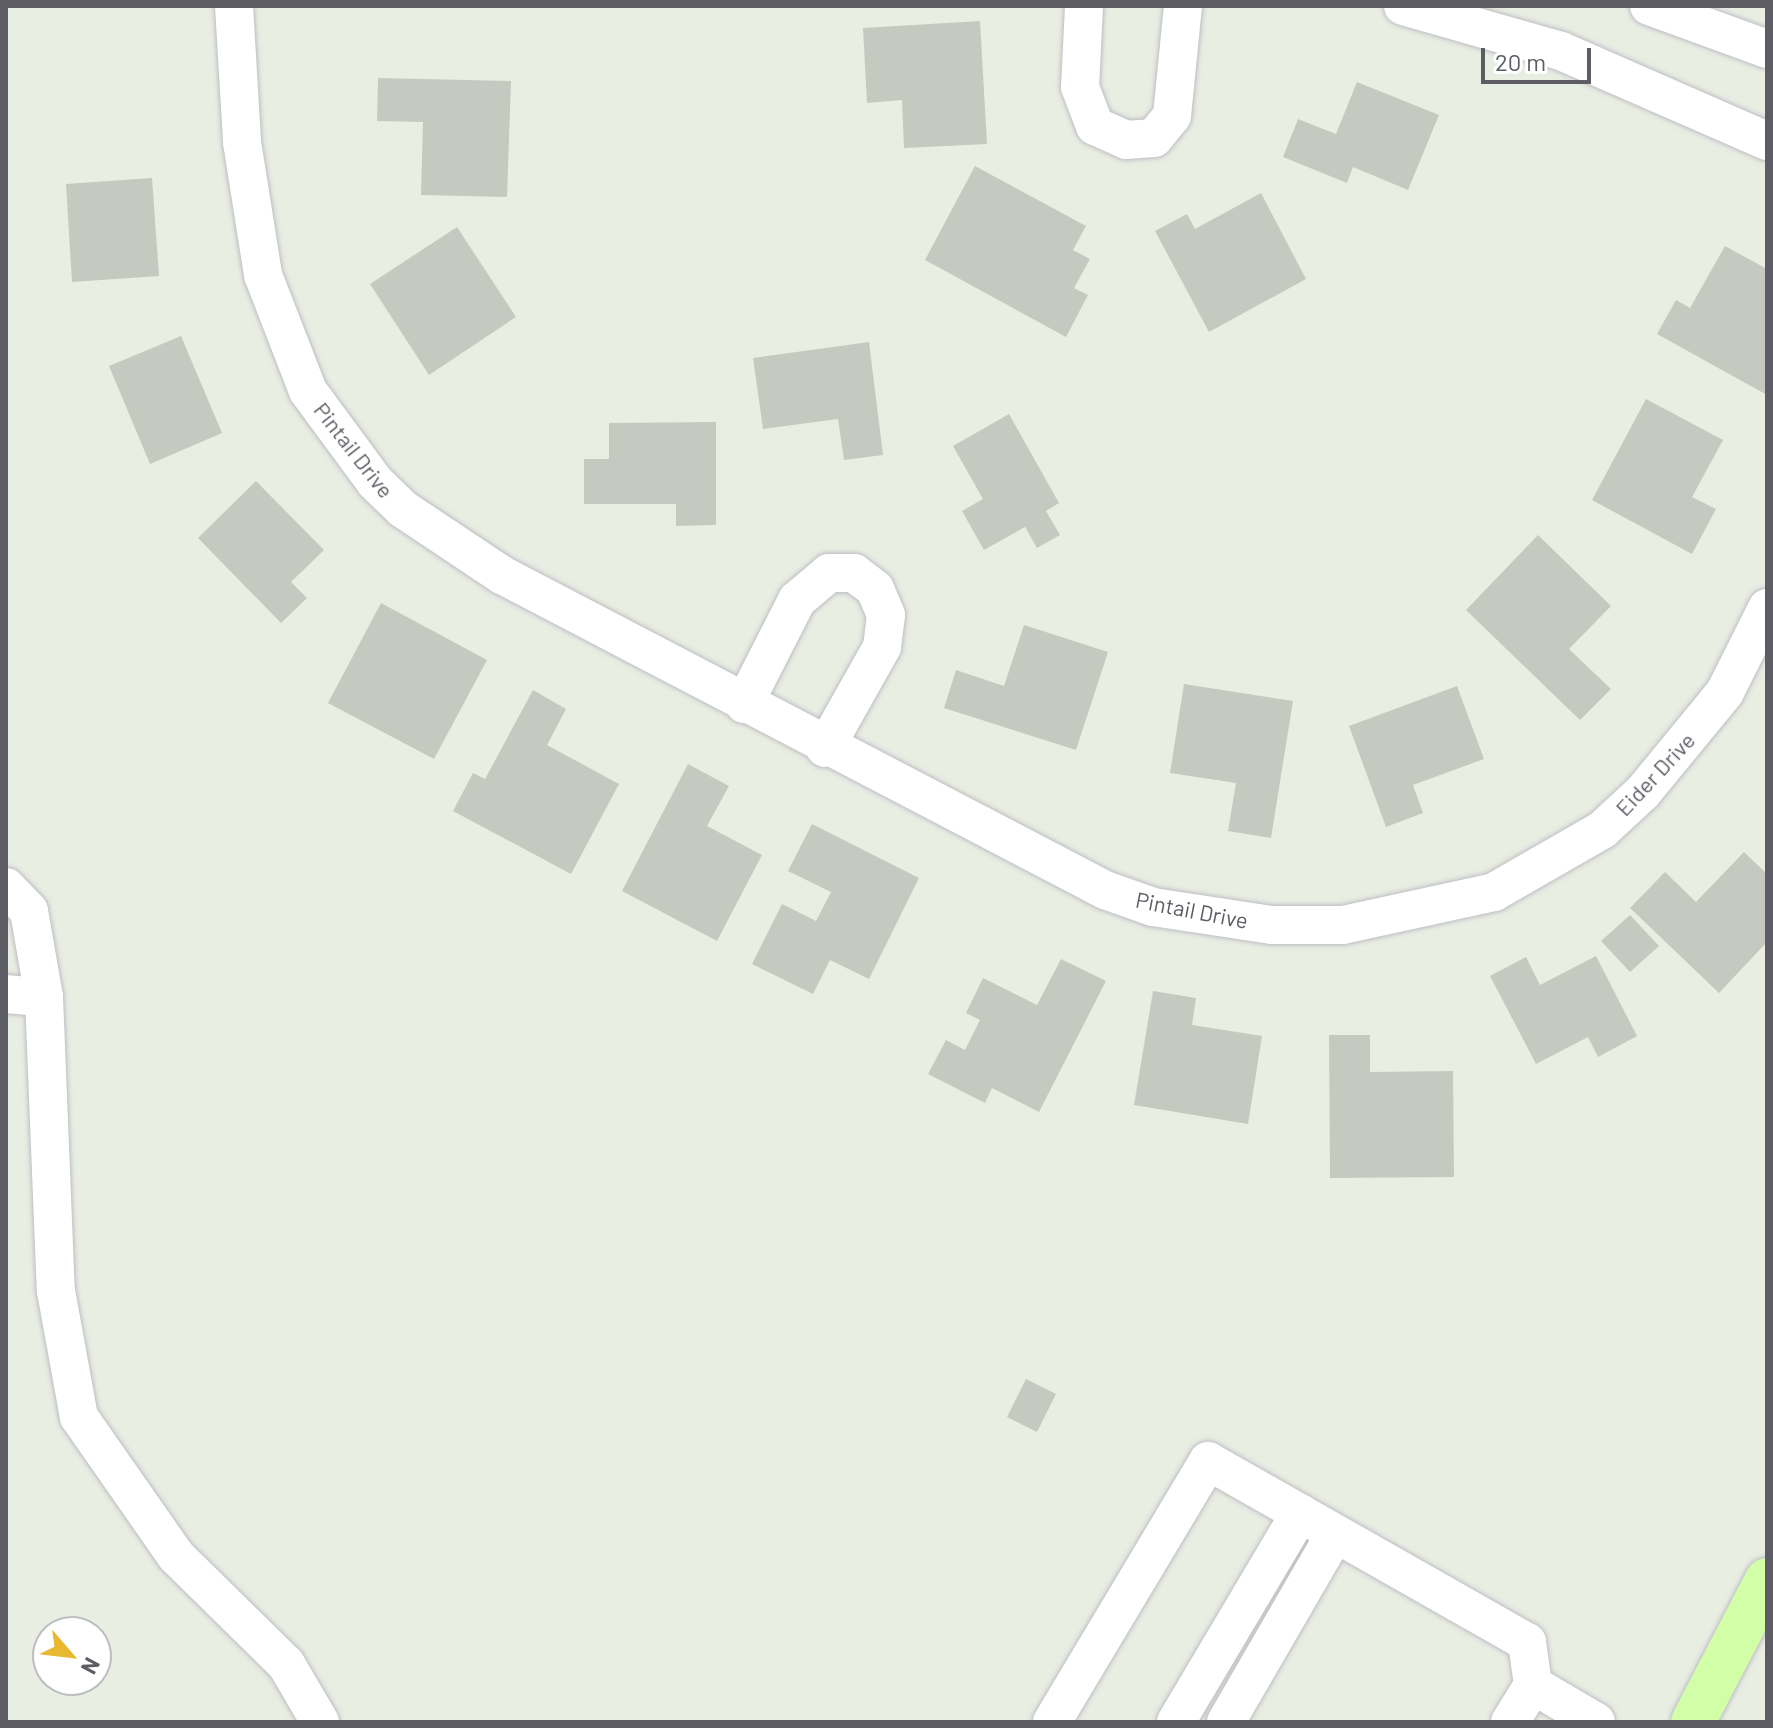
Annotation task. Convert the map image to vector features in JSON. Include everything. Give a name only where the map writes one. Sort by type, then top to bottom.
[{"type":"main road","points":[[1693,1722],[1767,1580]]},
{"type":"street","name":"Pintail Drive","points":[[234,6],[242,142],[263,275],[308,391],[341,440],[403,509],[448,542],[825,748],[1050,865],[1153,907],[1272,925],[1343,925],[1494,892]]},
{"type":"street","points":[[1084,6],[1080,87],[1095,126],[1126,140],[1154,138],[1172,116],[1183,6]]},
{"type":"street","points":[[1403,6],[1561,51],[1767,141]]},
{"type":"street","points":[[1649,6],[1767,49]]},
{"type":"street","points":[[744,704],[797,600],[829,573],[854,573],[875,589],[886,615],[882,647],[825,748]]},
{"type":"street","name":"Eider Drive","points":[[1494,892],[1602,830],[1643,792],[1725,692],[1767,608]]},
{"type":"street","points":[[6,887],[29,911],[44,997],[56,1291],[79,1417],[176,1556],[286,1664],[320,1722]]},
{"type":"street","points":[[6,994],[44,997]]},
{"type":"street","points":[[1052,1722],[1208,1461],[1527,1642],[1533,1685],[1510,1722]]},
{"type":"street","points":[[1176,1722],[1300,1513]]},
{"type":"street","points":[[1226,1722],[1335,1534]]},
{"type":"street","points":[[1533,1685],[1596,1722]]},
{"type":"building","points":[[980,21],[987,144],[904,148],[902,100],[867,103],[863,28]]},
{"type":"building","points":[[378,78],[511,81],[507,197],[421,195],[423,122],[377,121]]},
{"type":"building","points":[[1357,82],[1439,115],[1408,190],[1353,167],[1347,183],[1283,157],[1298,119],[1336,134]]},
{"type":"building","points":[[975,166],[1086,226],[1073,250],[1090,259],[1074,288],[1088,295],[1066,337],[925,260]]},
{"type":"building","points":[[152,178],[159,276],[72,282],[66,184]]},
{"type":"building","points":[[1261,193],[1306,279],[1209,332],[1155,231],[1187,214],[1195,229]]},
{"type":"building","points":[[457,227],[516,317],[429,375],[370,284]]},
{"type":"building","points":[[1725,246],[1767,269],[1767,395],[1657,334],[1676,300],[1690,308]]},
{"type":"building","points":[[181,336],[222,433],[150,464],[109,366]]},
{"type":"building","points":[[869,342],[883,455],[844,460],[838,419],[763,429],[753,358]]},
{"type":"building","points":[[1646,399],[1723,440],[1692,497],[1716,509],[1692,554],[1592,500]]},
{"type":"building","points":[[1009,414],[1059,503],[1046,511],[1060,535],[1037,548],[1025,527],[984,550],[962,511],[983,499],[953,446]]},
{"type":"building","points":[[716,422],[716,525],[676,526],[676,504],[584,504],[584,459],[609,459],[609,423]]},
{"type":"building","points":[[256,481],[324,550],[291,582],[307,598],[281,623],[198,538]]},
{"type":"building","points":[[1538,535],[1611,606],[1569,649],[1611,689],[1580,720],[1466,610]]},
{"type":"building","points":[[381,603],[487,660],[434,759],[328,703]]},
{"type":"building","points":[[1024,625],[1108,652],[1076,750],[944,708],[956,670],[1004,686]]},
{"type":"building","points":[[1184,684],[1293,701],[1271,838],[1228,831],[1236,783],[1170,773]]},
{"type":"building","points":[[1457,686],[1484,759],[1413,785],[1423,813],[1386,827],[1349,726]]},
{"type":"building","points":[[533,690],[566,709],[547,745],[619,784],[571,874],[453,811],[473,773],[485,779]]},
{"type":"building","points":[[688,764],[729,786],[707,826],[762,855],[717,941],[622,891]]},
{"type":"building","points":[[812,824],[919,878],[869,979],[830,960],[813,994],[752,964],[782,904],[816,921],[831,892],[788,871]]},
{"type":"building","points":[[1744,852],[1767,874],[1767,942],[1719,993],[1630,908],[1665,872],[1696,902]]},
{"type":"building","points":[[1630,915],[1659,946],[1630,972],[1601,941]]},
{"type":"building","points":[[1596,956],[1637,1036],[1598,1057],[1588,1037],[1536,1064],[1490,976],[1526,957],[1540,985]]},
{"type":"building","points":[[1061,959],[1106,981],[1039,1112],[992,1088],[985,1103],[928,1074],[946,1040],[965,1050],[980,1020],[966,1013],[983,978],[1037,1005]]},
{"type":"building","points":[[1153,991],[1196,998],[1192,1025],[1262,1036],[1248,1124],[1134,1105]]},
{"type":"building","points":[[1329,1035],[1370,1035],[1370,1072],[1453,1071],[1454,1177],[1330,1178]]},
{"type":"building","points":[[1026,1379],[1056,1394],[1037,1432],[1007,1417]]}]
